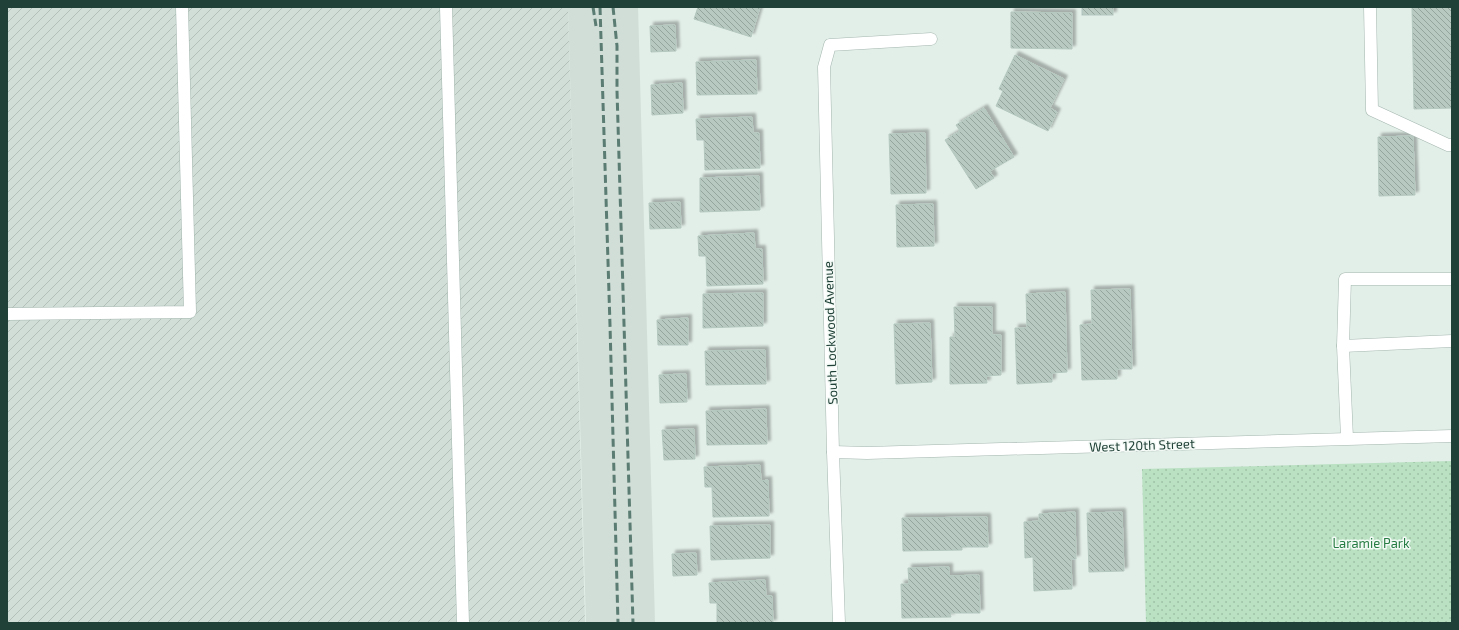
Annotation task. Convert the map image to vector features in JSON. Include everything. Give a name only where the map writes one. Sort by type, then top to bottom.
[{"type":"street","points":[[7,314],[190,312],[182,7]]},
{"type":"street","points":[[446,7],[463,623]]},
{"type":"street","points":[[1370,7],[1372,110],[1448,145],[1452,145]]},
{"type":"street","name":"South Lockwood Avenue","points":[[840,623],[833,452],[824,67],[830,45],[931,39]]},
{"type":"street","points":[[1346,438],[1343,346],[1345,279],[1452,278]]},
{"type":"street","points":[[1343,346],[1452,341]]},
{"type":"street","name":"West 120th Street","points":[[833,452],[883,452],[1452,436]]},
{"type":"shaded area","points":[[7,7],[568,7],[585,623],[7,623]]},
{"type":"shaded area","points":[[568,7],[638,7],[655,623],[586,623]]},
{"type":"green space","name":"Laramie Park","points":[[1452,461],[1452,623],[1146,623],[1142,469]]},
{"type":"building","points":[[698,7],[760,7],[751,37],[694,19]]},
{"type":"building","points":[[1082,7],[1113,7],[1113,15],[1082,15]]},
{"type":"building","points":[[1412,7],[1452,7],[1452,108],[1414,109]]},
{"type":"building","points":[[1011,12],[1072,13],[1072,49],[1011,48]]},
{"type":"building","points":[[675,25],[676,51],[651,52],[650,26]]},
{"type":"building","points":[[1015,55],[1064,79],[1050,108],[1057,112],[1048,131],[996,106],[1003,91],[999,89]]},
{"type":"building","points":[[756,60],[757,94],[697,95],[696,62]]},
{"type":"building","points":[[682,83],[683,113],[652,115],[651,85]]},
{"type":"building","points":[[984,108],[1014,157],[990,171],[994,178],[976,189],[945,140],[960,131],[956,125]]},
{"type":"building","points":[[752,117],[753,133],[759,133],[760,168],[705,170],[704,140],[697,140],[696,119]]},
{"type":"building","points":[[925,133],[926,193],[891,194],[889,134]]},
{"type":"building","points":[[1413,136],[1415,195],[1379,196],[1378,137]]},
{"type":"building","points":[[759,176],[760,210],[700,212],[700,178]]},
{"type":"building","points":[[680,202],[681,228],[650,229],[649,203]]},
{"type":"building","points":[[933,204],[934,246],[897,247],[896,205]]},
{"type":"building","points":[[754,233],[755,249],[762,249],[763,284],[707,286],[706,256],[699,256],[698,236]]},
{"type":"building","points":[[1130,289],[1132,369],[1117,369],[1117,379],[1082,380],[1080,325],[1092,324],[1091,290]]},
{"type":"building","points":[[1065,292],[1067,372],[1052,373],[1052,382],[1017,384],[1015,328],[1027,328],[1026,294]]},
{"type":"building","points":[[763,293],[763,326],[703,328],[703,294]]},
{"type":"building","points":[[954,307],[992,307],[992,335],[1001,335],[1001,375],[986,376],[987,383],[950,384],[950,337],[955,337]]},
{"type":"building","points":[[688,318],[688,345],[658,345],[657,320]]},
{"type":"building","points":[[930,323],[932,382],[896,384],[894,324]]},
{"type":"building","points":[[765,350],[766,384],[706,385],[705,351]]},
{"type":"building","points":[[686,374],[687,402],[660,403],[659,375]]},
{"type":"building","points":[[766,409],[767,444],[707,445],[706,411]]},
{"type":"building","points":[[694,429],[695,459],[664,460],[662,430]]},
{"type":"building","points":[[760,465],[761,481],[768,480],[769,516],[713,517],[712,487],[705,487],[704,467]]},
{"type":"building","points":[[1075,512],[1076,559],[1071,559],[1072,589],[1034,591],[1033,557],[1025,558],[1024,522],[1039,521],[1039,514]]},
{"type":"building","points":[[1122,512],[1124,571],[1089,572],[1087,513]]},
{"type":"building","points":[[987,517],[988,547],[962,547],[962,550],[903,551],[902,518]]},
{"type":"building","points":[[770,525],[770,558],[711,560],[710,526]]},
{"type":"building","points":[[696,553],[697,575],[673,576],[672,554]]},
{"type":"building","points":[[949,567],[949,576],[979,575],[980,613],[950,613],[951,617],[902,618],[901,584],[909,584],[908,568]]},
{"type":"building","points":[[765,580],[766,596],[772,596],[773,623],[717,623],[717,603],[710,603],[709,583]]},
{"type":"railway","points":[[593,7],[596,26]]},
{"type":"railway","points":[[600,7],[618,623]]},
{"type":"railway","points":[[613,7],[617,46],[617,91],[633,623]]}]
